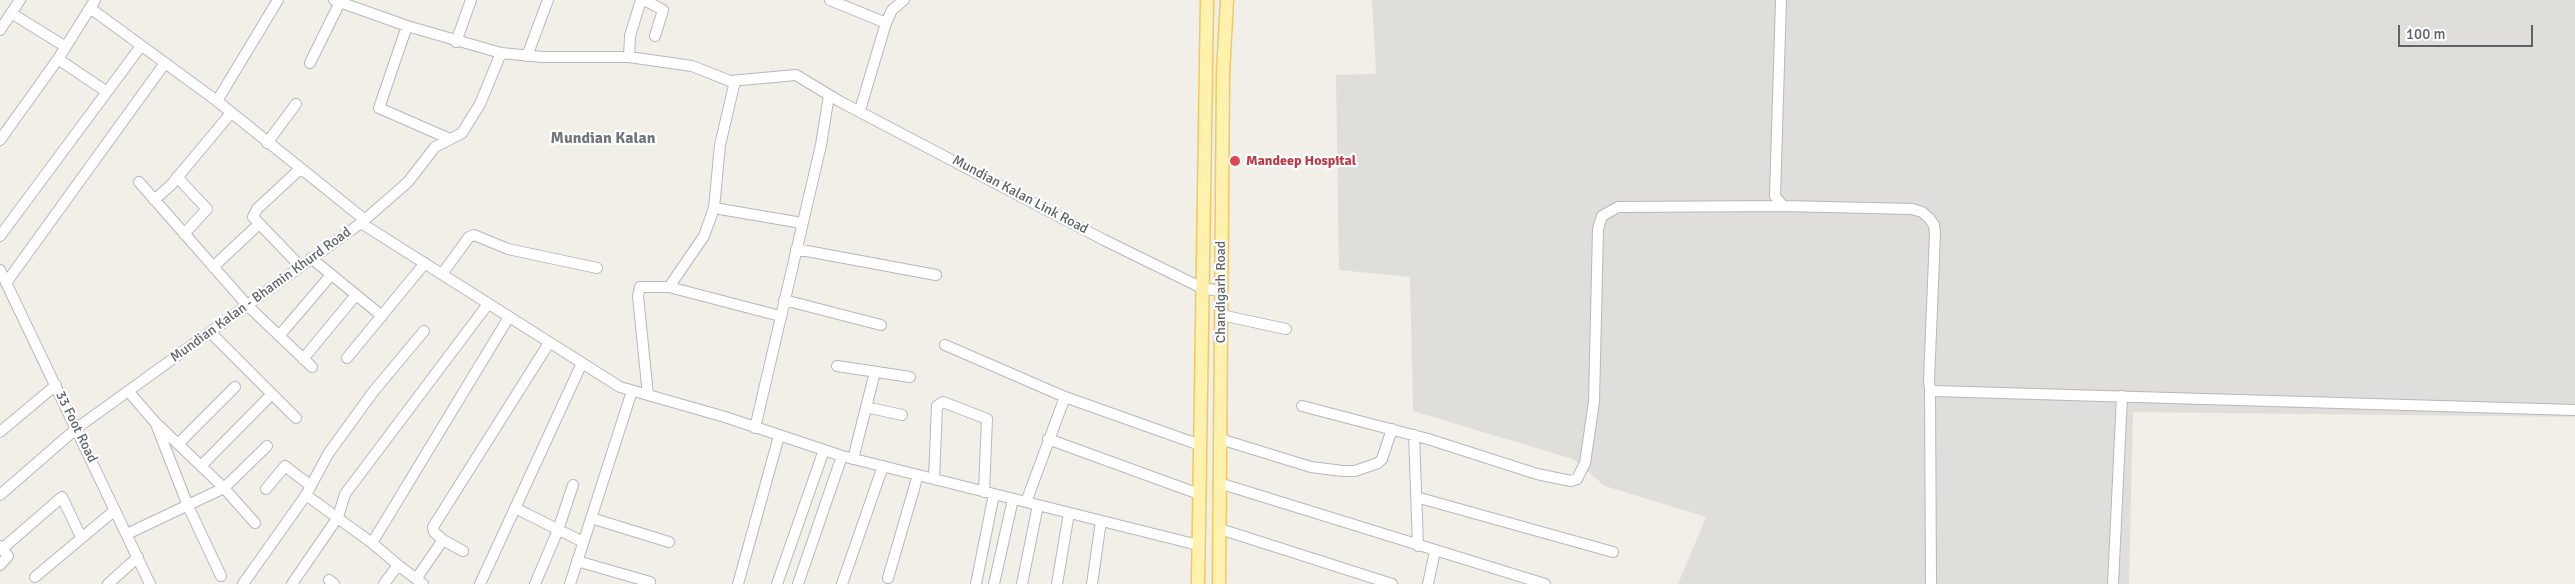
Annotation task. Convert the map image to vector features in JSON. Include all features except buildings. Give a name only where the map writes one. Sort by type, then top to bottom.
[{"type":"main road","name":"Chandigarh Road","points":[[1198,584],[1207,0]]},
{"type":"main road","name":"Chandigarh Road","points":[[1219,584],[1223,73],[1227,0]]},
{"type":"street","points":[[0,30],[20,0]]},
{"type":"street","points":[[217,102],[278,0]]},
{"type":"street","points":[[456,42],[471,0]]},
{"type":"street","points":[[527,56],[548,0]]},
{"type":"street","points":[[629,57],[630,36],[643,0],[663,10],[655,36]]},
{"type":"street","points":[[860,110],[886,23],[892,10],[904,0]]},
{"type":"street","points":[[1781,0],[1774,188],[1775,196],[1783,206]]},
{"type":"street","points":[[310,63],[337,1],[456,42],[501,53],[527,56],[629,57],[692,66],[726,80],[735,81],[720,144],[714,208],[704,236],[669,287]]},
{"type":"street","points":[[836,1],[886,23]]},
{"type":"street","points":[[0,140],[66,47],[92,4],[141,46],[231,113],[363,222],[408,182],[435,147],[462,133],[480,104],[501,53]]},
{"type":"street","points":[[11,14],[66,47]]},
{"type":"street","points":[[407,26],[379,108],[450,139]]},
{"type":"street","points":[[0,236],[141,46]]},
{"type":"street","points":[[58,58],[107,92]]},
{"type":"street","points":[[6,283],[165,63]]},
{"type":"street","name":"Mundian Kalan Link Road","points":[[735,81],[796,75],[839,101],[860,110],[1104,240],[1202,288],[1221,291]]},
{"type":"street","points":[[755,428],[821,145],[829,95]]},
{"type":"street","points":[[267,143],[296,104]]},
{"type":"street","points":[[154,200],[178,177],[231,113]]},
{"type":"street","points":[[300,169],[257,209],[253,216],[300,266]]},
{"type":"street","points":[[178,177],[207,209],[184,234]]},
{"type":"street","points":[[138,182],[247,305],[312,368]]},
{"type":"street","points":[[1302,406],[1392,429],[1537,474],[1572,480],[1577,479],[1586,463],[1594,402],[1598,229],[1602,216],[1618,207],[1783,206],[1912,209],[1922,212],[1929,218],[1934,224],[1935,234],[1929,381],[1931,584]]},
{"type":"street","points":[[714,208],[802,224]]},
{"type":"street","name":"Mundian Kalan - Bhamin Khurd Road","points":[[0,494],[77,428],[363,222],[549,343],[610,381],[632,391],[725,418],[853,459],[1198,545]]},
{"type":"street","points":[[213,267],[259,224]]},
{"type":"street","points":[[442,274],[469,237],[474,235],[508,249],[597,268]]},
{"type":"street","points":[[796,249],[936,275]]},
{"type":"street","points":[[311,258],[382,316]]},
{"type":"street","points":[[347,358],[425,263]]},
{"type":"street","name":"33 Foot Road","points":[[0,270],[150,584]]},
{"type":"street","points":[[279,336],[331,275]]},
{"type":"street","points":[[648,395],[638,289],[642,286],[669,287],[780,316]]},
{"type":"street","points":[[303,359],[356,295]]},
{"type":"street","points":[[784,300],[882,325]]},
{"type":"street","points":[[292,584],[338,517],[345,494],[488,304]]},
{"type":"street","points":[[1221,314],[1286,329]]},
{"type":"street","points":[[372,543],[509,317]]},
{"type":"street","points":[[210,332],[296,418]]},
{"type":"street","points":[[243,584],[308,491],[328,454],[373,392],[424,332]]},
{"type":"street","points":[[464,551],[443,540],[434,531],[433,527],[549,343]]},
{"type":"street","points":[[945,345],[1065,397],[1200,445]]},
{"type":"street","points":[[481,584],[582,363]]},
{"type":"street","points":[[837,366],[910,376]]},
{"type":"street","points":[[853,459],[875,372]]},
{"type":"street","points":[[0,432],[56,385]]},
{"type":"street","points":[[178,444],[235,387]]},
{"type":"street","points":[[1930,388],[1940,391],[2575,410]]},
{"type":"street","points":[[128,391],[154,421],[224,488],[255,523]]},
{"type":"street","points":[[570,584],[632,391]]},
{"type":"street","points":[[201,466],[272,394]]},
{"type":"street","points":[[2113,584],[2122,396]]},
{"type":"street","points":[[1026,502],[1065,397]]},
{"type":"street","points":[[934,479],[938,406],[943,402],[987,419],[989,493],[976,584]]},
{"type":"street","points":[[866,407],[902,415]]},
{"type":"street","points":[[154,421],[188,506],[221,576]]},
{"type":"street","points":[[1220,439],[1311,467],[1343,471],[1356,470],[1378,463],[1382,459],[1392,429]]},
{"type":"street","points":[[738,584],[779,436]]},
{"type":"street","points":[[1414,436],[1418,546]]},
{"type":"street","points":[[1048,439],[1199,494]]},
{"type":"street","points":[[127,534],[224,488],[267,446]]},
{"type":"street","points":[[777,584],[824,450]]},
{"type":"street","points":[[798,584],[842,456]]},
{"type":"street","points":[[266,489],[285,466],[308,491],[338,517],[419,582],[443,540]]},
{"type":"street","points":[[842,584],[883,466]]},
{"type":"street","points":[[888,578],[918,475]]},
{"type":"street","points":[[1219,483],[1435,552],[1545,584]]},
{"type":"street","points":[[535,584],[558,530],[573,485]]},
{"type":"street","points":[[1416,496],[1612,552]]},
{"type":"street","points":[[0,565],[8,556],[1,547],[62,497],[81,537]]},
{"type":"street","points":[[994,584],[1013,499]]},
{"type":"street","points":[[1022,584],[1038,505]]},
{"type":"street","points":[[515,508],[583,542]]},
{"type":"street","points":[[35,577],[81,537],[116,510]]},
{"type":"street","points":[[1057,584],[1069,513]]},
{"type":"street","points":[[591,518],[669,542]]},
{"type":"street","points":[[1092,584],[1101,521]]},
{"type":"street","points":[[1220,529],[1392,584]]},
{"type":"street","points":[[1428,584],[1435,552]]},
{"type":"street","points":[[108,584],[138,558]]},
{"type":"street","points":[[577,561],[650,582]]},
{"type":"street","points":[[384,584],[398,565]]},
{"type":"shaded area","points":[[1372,0],[2575,0],[2575,417],[2133,412],[2129,584],[1678,584],[1706,517],[1605,486],[1573,459],[1413,411],[1410,277],[1339,270],[1336,75],[1376,74]]},
{"type":"place","name":"Mandeep Hospital","points":[[1235,161]]},
{"type":"district","name":"Mundian Kalan","points":[[603,139]]}]
